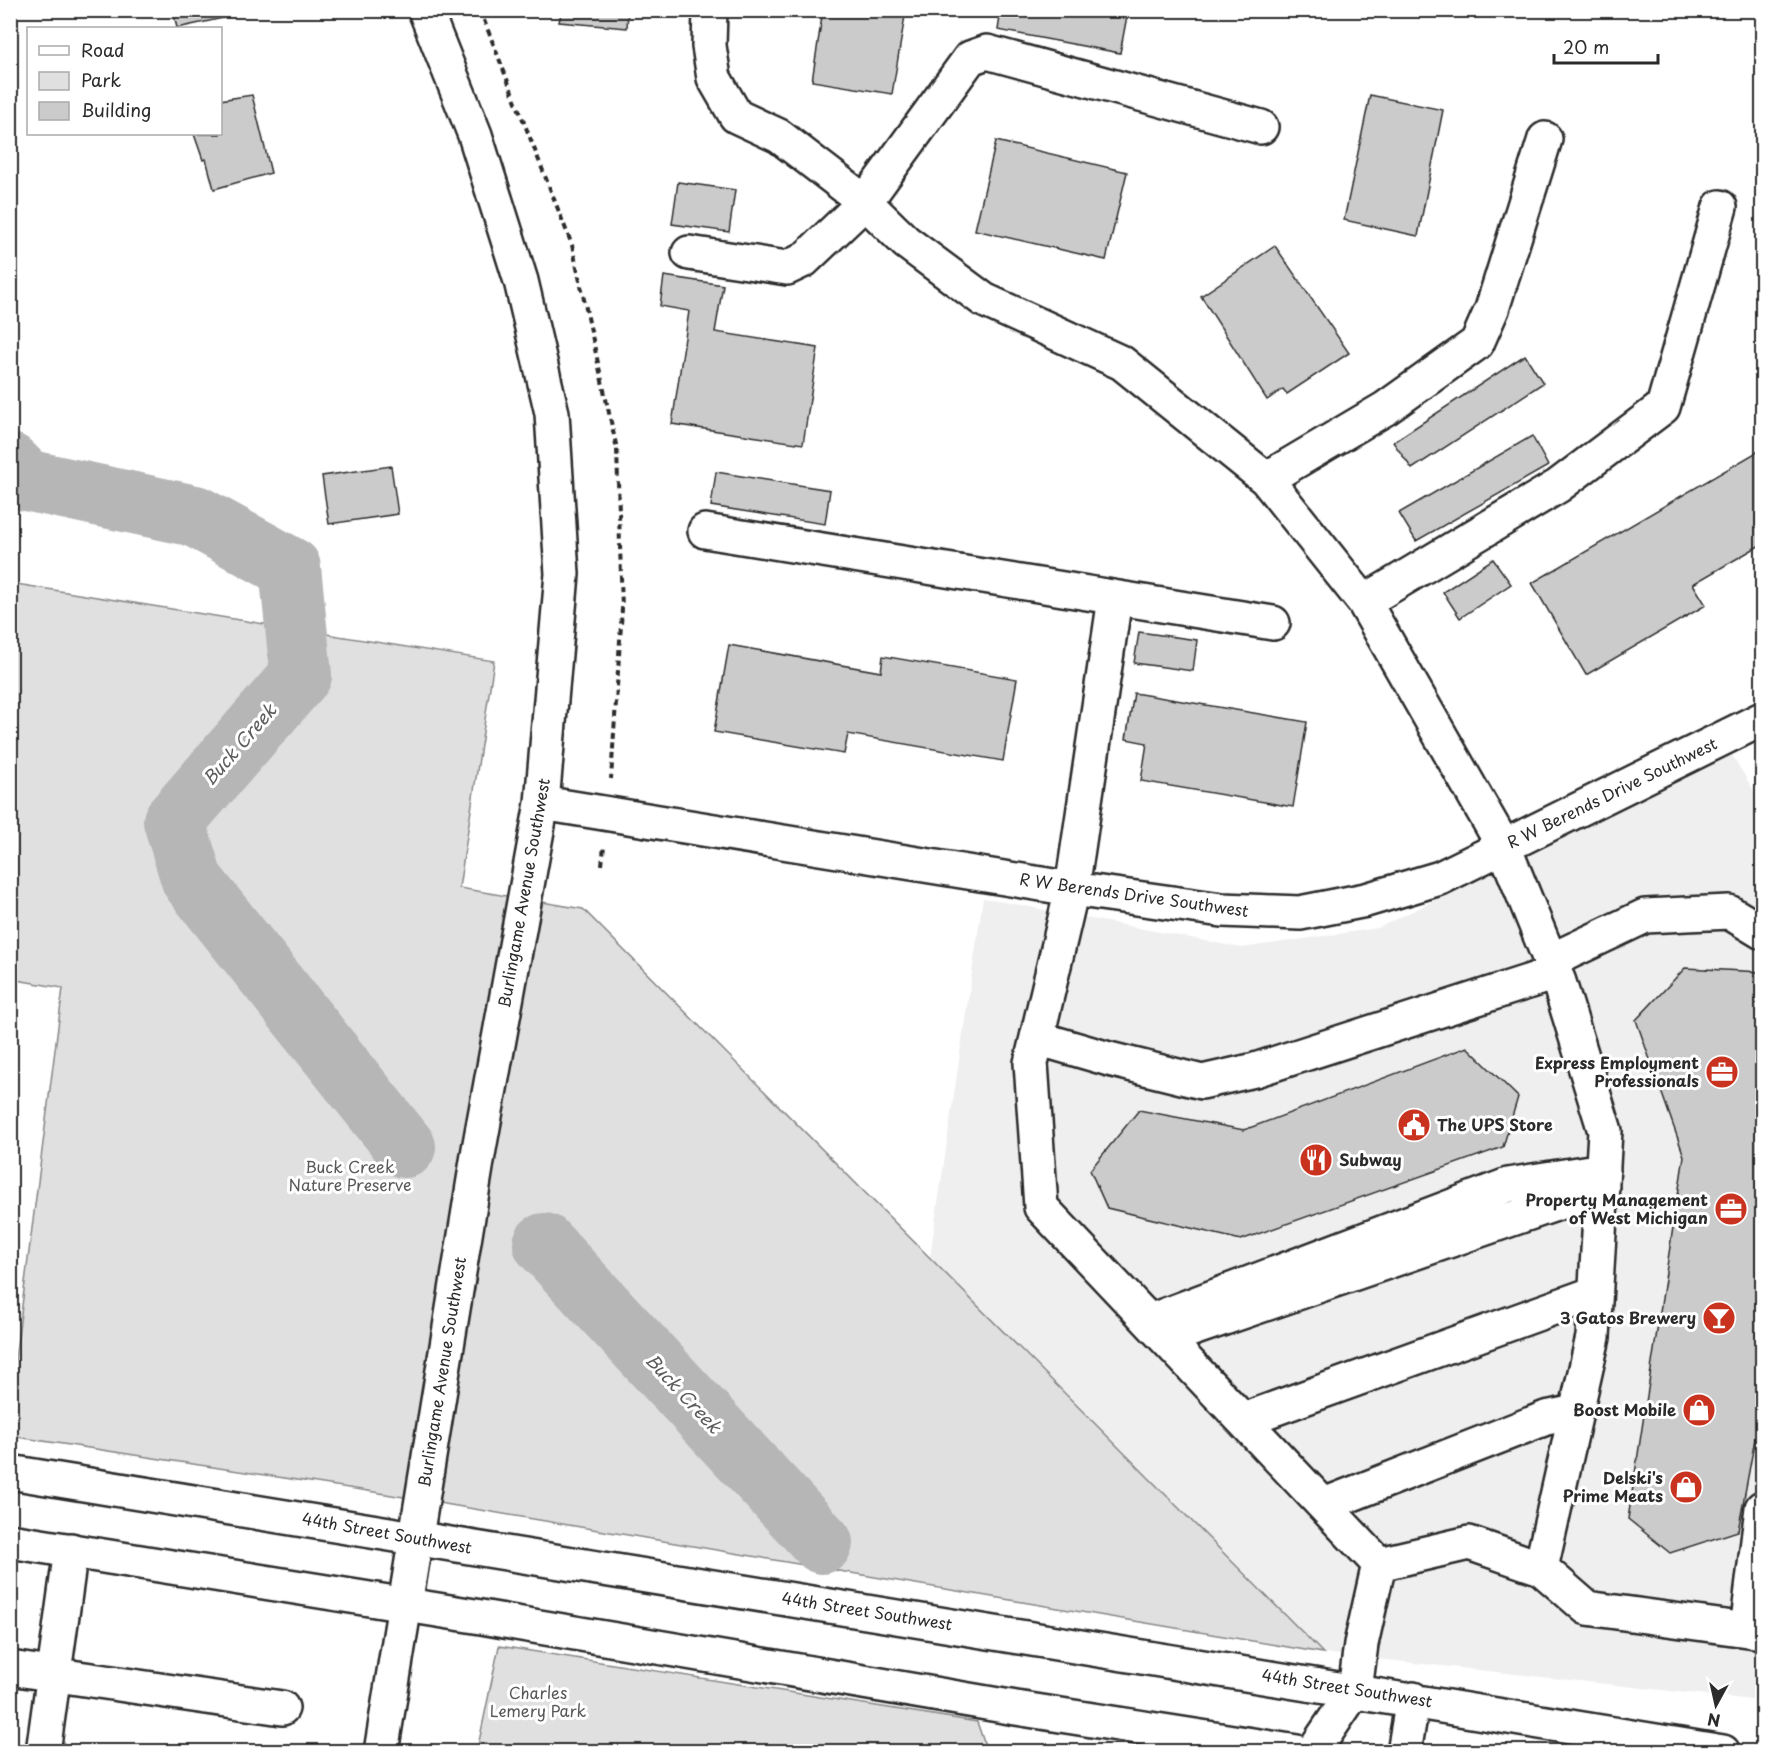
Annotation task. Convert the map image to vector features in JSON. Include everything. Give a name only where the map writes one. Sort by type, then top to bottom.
[{"type":"main road","name":"Burlingame Avenue Southwest","points":[[381,1752],[479,1149],[542,802],[561,574],[552,413],[521,281],[482,157],[425,10]]},
{"type":"main road","points":[[710,10],[709,46],[714,78],[736,116],[779,136],[865,202],[906,242],[984,300],[1122,363],[1266,479],[1364,603],[1504,847],[1553,967],[1605,1131],[1593,1337],[1540,1568]]},
{"type":"main road","points":[[689,254],[787,268],[804,260],[865,202],[970,58],[987,52],[1261,127]]},
{"type":"main road","points":[[1266,479],[1386,408],[1477,343],[1492,309],[1545,139]]},
{"type":"main road","points":[[1364,603],[1558,486],[1663,407],[1720,207]]},
{"type":"main road","points":[[705,531],[1273,623]]},
{"type":"main road","points":[[1115,598],[1072,889],[1031,1063],[1041,1207],[1379,1564]]},
{"type":"main road","name":"R W Berends Drive Southwest","points":[[542,802],[1072,889],[1222,910],[1300,913],[1366,900],[1440,878],[1760,726]]},
{"type":"main road","points":[[1037,1038],[1202,1082],[1255,1070],[1553,967],[1645,916],[1729,912],[1762,932]]},
{"type":"main road","points":[[1158,1330],[1508,1185],[1602,1179]]},
{"type":"main road","points":[[1243,1420],[1595,1293]]},
{"type":"main road","points":[[1324,1505],[1546,1418],[1576,1412]]},
{"type":"main road","name":"44th Street Southwest","points":[[10,1472],[1413,1699],[1724,1752]]},
{"type":"main road","points":[[1379,1564],[1469,1543],[1540,1568],[1587,1608],[1755,1631],[1762,1508]]},
{"type":"main road","points":[[10,1541],[1016,1708],[1297,1752]]},
{"type":"main road","points":[[43,1752],[71,1550]]},
{"type":"main road","points":[[1313,1752],[1355,1690],[1361,1644],[1379,1564]]},
{"type":"main road","points":[[10,1668],[282,1708]]},
{"type":"main road","points":[[1404,1752],[1413,1699]]},
{"type":"shaded area","points":[[1732,755],[1762,804],[1762,1701],[1323,1653],[930,1257],[983,898],[1242,948],[1378,928]]},
{"type":"green space","name":"Buck Creek Nature Preserve","points":[[10,583],[494,661],[459,888],[583,909],[1323,1653],[368,1491],[11,1436],[11,1391],[63,988],[11,979]]},
{"type":"green space","name":"Charles Lemery Park","points":[[499,1646],[977,1722],[987,1751],[477,1751]]},
{"type":"building","points":[[173,10],[227,10],[228,17],[177,27]]},
{"type":"building","points":[[628,10],[627,28],[559,22],[561,13],[542,11]]},
{"type":"building","points":[[823,10],[906,10],[892,94],[812,81]]},
{"type":"building","points":[[1001,10],[1101,10],[1127,16],[1120,53],[998,30]]},
{"type":"building","points":[[252,95],[271,173],[214,189],[206,159],[203,160],[194,135],[222,135],[222,100]]},
{"type":"building","points":[[1370,95],[1443,110],[1418,236],[1344,220]]},
{"type":"building","points":[[996,141],[1127,172],[1106,260],[975,230]]},
{"type":"building","points":[[678,182],[735,190],[729,232],[672,224]]},
{"type":"building","points":[[1275,246],[1349,353],[1287,394],[1283,389],[1267,400],[1201,296]]},
{"type":"building","points":[[664,276],[723,285],[715,332],[818,348],[803,444],[672,424],[689,311],[660,306]]},
{"type":"building","points":[[1525,355],[1543,383],[1412,469],[1393,442]]},
{"type":"building","points":[[1532,436],[1548,466],[1416,541],[1399,513]]},
{"type":"building","points":[[1762,449],[1762,544],[1693,584],[1706,605],[1586,675],[1532,583]]},
{"type":"building","points":[[391,466],[398,514],[329,524],[322,476]]},
{"type":"building","points":[[716,472],[830,490],[825,524],[711,506]]},
{"type":"building","points":[[1493,559],[1511,584],[1460,618],[1443,592]]},
{"type":"building","points":[[1139,632],[1197,640],[1193,671],[1134,663]]},
{"type":"building","points":[[729,645],[881,672],[883,656],[1017,679],[1003,761],[848,734],[844,754],[714,732]]},
{"type":"building","points":[[1134,693],[1307,722],[1293,807],[1141,781],[1147,743],[1126,739]]},
{"type":"building","points":[[1685,968],[1762,972],[1762,1401],[1738,1531],[1670,1553],[1628,1519],[1684,1156],[1636,1020]]},
{"type":"building","points":[[1467,1047],[1518,1097],[1503,1147],[1241,1240],[1107,1208],[1090,1170],[1139,1110],[1244,1130]]},
{"type":"waterway","name":"Buck Creek","points":[[10,464],[26,480],[195,516],[290,568],[301,675],[174,821],[192,880],[405,1147]]},
{"type":"waterway","name":"Buck Creek","points":[[544,1244],[822,1543]]},
{"type":"place","name":"Express Employment Professionals","points":[[1722,1072]]},
{"type":"place","name":"The UPS Store","points":[[1414,1125]]},
{"type":"place","name":"Subway","points":[[1316,1160]]},
{"type":"place","name":"Property Management of West Michigan","points":[[1731,1209]]},
{"type":"place","name":"3 Gatos Brewery","points":[[1719,1318]]},
{"type":"place","name":"Boost Mobile","points":[[1699,1410]]},
{"type":"place","name":"Delski's Prime Meats","points":[[1686,1487]]}]
